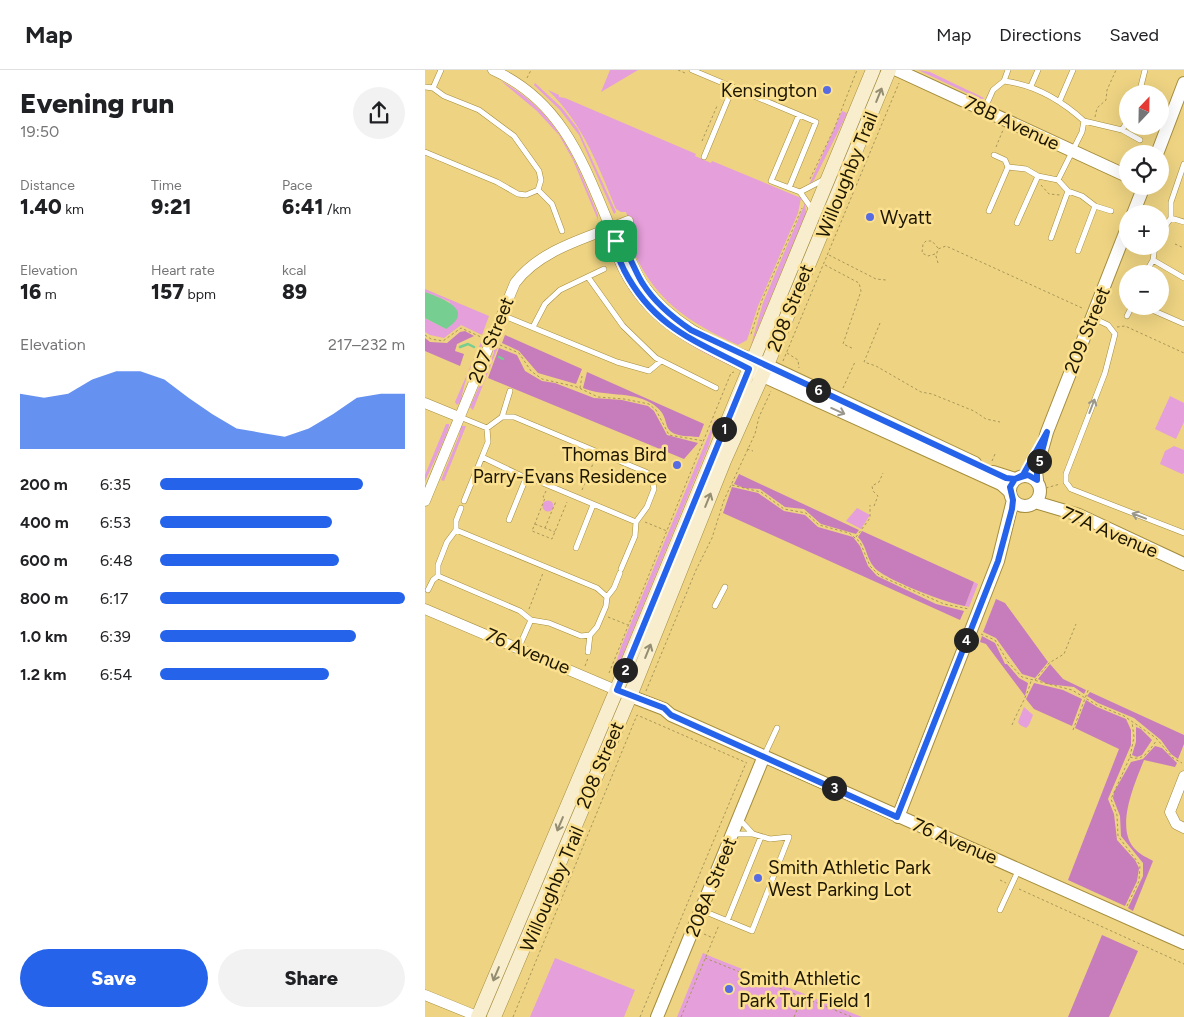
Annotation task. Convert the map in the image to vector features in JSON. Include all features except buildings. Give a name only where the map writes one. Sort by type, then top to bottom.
[{"type":"main road","name":"208 Street","points":[[478,1017],[617,690],[746,366],[813,214],[873,70]]},
{"type":"main road","name":"208 Street","points":[[493,1017],[630,696],[724,461],[764,371],[889,70]]},
{"type":"street","points":[[493,70],[526,89],[548,108],[563,127],[576,150],[616,241],[623,248],[643,285],[670,314],[746,366],[764,371],[1006,478],[1019,477],[1035,495]]},
{"type":"street","name":"78B Avenue","points":[[899,75],[984,110],[1119,172]]},
{"type":"street","points":[[1160,145],[1184,83]]},
{"type":"street","name":"207 Street","points":[[425,501],[515,283],[534,263],[552,253],[628,221]]},
{"type":"street","name":"209 Street","points":[[897,817],[1002,547],[1035,495],[1037,471],[1047,432],[1087,313],[1119,245]]},
{"type":"street","points":[[764,371],[1001,484],[1011,496],[1035,495]]},
{"type":"street","points":[[425,403],[459,417]]},
{"type":"street","name":"209 Street","points":[[1002,547],[1011,496],[1019,477],[1047,432]]},
{"type":"street","name":"77A Avenue","points":[[1035,495],[1184,564]]},
{"type":"street","name":"76 Avenue","points":[[425,609],[519,647],[630,696],[664,708],[671,715],[897,817],[1019,868],[1184,943]]},
{"type":"street","name":"208A Street","points":[[657,1017],[764,756]]},
{"type":"street","points":[[1184,776],[1171,808],[1171,817],[1176,824],[1184,828]]},
{"type":"street","points":[[425,995],[478,1017]]},
{"type":"lane","points":[[433,88],[441,70]]},
{"type":"lane","points":[[984,110],[993,90],[1004,81],[1007,70]]},
{"type":"lane","points":[[1031,86],[1038,70]]},
{"type":"lane","points":[[1060,100],[1073,70]]},
{"type":"lane","points":[[1141,85],[1145,70]]},
{"type":"lane","points":[[689,72],[733,87],[816,122],[789,188]]},
{"type":"lane","points":[[1004,81],[1031,86],[1043,95],[1060,100],[1084,121],[1095,122],[1119,129]]},
{"type":"lane","points":[[425,87],[433,88],[444,96],[479,110],[514,136],[539,170],[541,180],[537,190],[526,195],[518,194],[497,182],[425,152]]},
{"type":"lane","points":[[704,157],[733,87]]},
{"type":"lane","points":[[799,115],[771,181],[800,192],[809,202],[813,214]]},
{"type":"lane","points":[[1058,180],[1071,150],[1082,132],[1084,121]]},
{"type":"lane","points":[[1131,135],[1140,140]]},
{"type":"lane","points":[[994,155],[1005,160],[1009,167]]},
{"type":"lane","points":[[1169,221],[1171,218],[1171,202],[1182,177],[1184,164]]},
{"type":"lane","points":[[1009,167],[1026,169],[1039,176],[1058,180],[1068,191],[1082,196],[1095,206],[1111,211]]},
{"type":"lane","points":[[989,211],[1009,167]]},
{"type":"lane","points":[[800,192],[829,176]]},
{"type":"lane","points":[[1017,223],[1039,176]]},
{"type":"lane","points":[[537,190],[552,204],[562,231]]},
{"type":"lane","points":[[1051,238],[1068,191]]},
{"type":"lane","points":[[1079,251],[1095,206]]},
{"type":"lane","points":[[1171,218],[1184,222]]},
{"type":"lane","points":[[1150,265],[1154,255]]},
{"type":"lane","points":[[1153,260],[1184,278]]},
{"type":"lane","points":[[533,327],[551,297],[560,290],[604,269]]},
{"type":"lane","points":[[588,277],[623,326],[661,361],[716,388]]},
{"type":"lane","points":[[1087,313],[1108,325],[1115,334],[1105,373],[1065,474],[1067,485],[1071,489],[1184,533]]},
{"type":"lane","points":[[501,315],[617,362],[649,371],[661,361]]},
{"type":"lane","points":[[1164,315],[1184,324]]},
{"type":"lane","points":[[487,428],[502,416],[510,391]]},
{"type":"lane","points":[[502,416],[514,417],[642,470],[652,478],[654,489],[647,508],[637,520],[635,536],[614,588],[607,597],[603,614],[597,627],[590,635],[588,652]]},
{"type":"lane","points":[[459,417],[487,428]]},
{"type":"lane","points":[[464,501],[488,442],[487,428]]},
{"type":"lane","points":[[482,457],[526,478],[548,485],[593,505],[637,520]]},
{"type":"lane","points":[[509,520],[526,478]]},
{"type":"lane","points":[[576,548],[593,505]]},
{"type":"lane","points":[[438,576],[438,564],[447,542],[456,530],[456,521],[461,508]]},
{"type":"lane","points":[[456,530],[597,588],[607,597]]},
{"type":"lane","points":[[428,590],[433,580],[438,576]]},
{"type":"lane","points":[[438,576],[520,611],[531,620],[549,623],[581,636],[590,635]]},
{"type":"lane","points":[[715,606],[725,588]]},
{"type":"lane","points":[[519,647],[531,620]]},
{"type":"lane","points":[[764,756],[777,728]]},
{"type":"lane","points":[[739,818],[753,834]]},
{"type":"lane","points":[[701,910],[752,931],[789,837],[732,834]]},
{"type":"lane","points":[[727,921],[761,837]]},
{"type":"lane","points":[[1000,910],[1019,868]]},
{"type":"path","points":[[527,78],[531,70]]},
{"type":"path","points":[[678,70],[689,72]]},
{"type":"path","points":[[809,182],[858,70]]},
{"type":"path","points":[[1095,122],[1095,112],[1106,100],[1107,90],[1116,70]]},
{"type":"path","name":"Willoughby Trail","points":[[782,364],[824,265],[899,75]]},
{"type":"path","points":[[702,141],[716,107],[720,103]]},
{"type":"path","points":[[994,155],[995,146],[1004,129]]},
{"type":"path","points":[[1039,176],[1044,190],[1049,194],[1060,195],[1068,191]]},
{"type":"path","points":[[750,341],[757,314],[803,204]]},
{"type":"path","points":[[936,254],[929,256],[922,253],[923,244],[926,241],[932,241],[938,248]]},
{"type":"path","points":[[1175,244],[1184,248]]},
{"type":"path","points":[[938,248],[945,246],[1087,313]]},
{"type":"path","points":[[938,248],[936,254],[938,263]]},
{"type":"path","points":[[828,254],[876,279],[887,280]]},
{"type":"path","points":[[824,265],[859,283],[861,291],[843,344],[854,349]]},
{"type":"path","points":[[880,323],[864,362],[909,383],[921,392],[932,394],[986,419],[1000,422]]},
{"type":"path","points":[[1117,327],[1125,326],[1184,353]]},
{"type":"path","points":[[425,335],[431,339],[443,341],[465,328],[486,339]]},
{"type":"path","points":[[495,343],[519,353],[536,376],[580,389],[598,397],[624,399],[649,404],[656,410],[669,435],[704,441]]},
{"type":"path","points":[[786,353],[797,360],[800,365],[797,370]]},
{"type":"path","points":[[843,388],[855,362]]},
{"type":"path","points":[[609,673],[731,373],[746,366]]},
{"type":"path","points":[[580,389],[582,376]]},
{"type":"path","points":[[645,691],[696,570],[712,538],[731,485],[755,434],[759,417],[772,388]]},
{"type":"path","points":[[747,448],[753,451]]},
{"type":"path","points":[[579,498],[598,452]]},
{"type":"path","points":[[989,466],[995,454]]},
{"type":"path","points":[[874,506],[878,496],[873,492],[872,486],[879,482],[883,474]]},
{"type":"path","points":[[548,485],[532,531],[539,534],[552,539],[570,494]]},
{"type":"path","points":[[731,485],[761,492],[784,508],[806,513],[819,525],[856,537],[863,546],[870,566],[880,576],[944,604],[969,609]]},
{"type":"path","points":[[545,528],[556,501]]},
{"type":"path","points":[[856,537],[870,519],[870,505]]},
{"type":"path","points":[[637,520],[668,531]]},
{"type":"path","points":[[535,524],[555,532]]},
{"type":"path","points":[[527,612],[545,567]]},
{"type":"path","points":[[603,614],[629,625]]},
{"type":"path","points":[[1035,681],[1049,663],[1064,654],[1076,624]]},
{"type":"path","points":[[978,633],[995,640],[1017,673],[1031,680],[1064,688],[1133,722],[1157,739],[1173,758],[1182,763]]},
{"type":"path","points":[[1012,725],[1021,702],[1027,696],[1031,680]]},
{"type":"path","points":[[1073,730],[1089,688]]},
{"type":"path","name":"Willoughby Trail","points":[[513,1017],[637,715],[747,763],[678,924]]},
{"type":"path","points":[[1126,908],[1139,881],[1141,865],[1118,836],[1117,815],[1111,798],[1130,757],[1134,737],[1133,722]]},
{"type":"path","points":[[1130,757],[1137,760],[1143,758],[1157,739]]},
{"type":"path","points":[[1000,880],[1006,883]]},
{"type":"path","points":[[1016,888],[1184,964]]},
{"type":"path","points":[[640,1017],[678,924],[686,927]]},
{"type":"path","points":[[681,1017],[719,925]]},
{"type":"path","points":[[702,934],[713,938]]},
{"type":"path","points":[[705,958],[852,1017]]},
{"type":"path","points":[[794,1017],[803,997]]},
{"type":"shaded area","points":[[610,70],[638,70],[601,92]]},
{"type":"shaded area","points":[[918,70],[930,72],[984,98],[982,100]]},
{"type":"shaded area","points":[[501,81],[521,93],[551,122],[572,156],[598,215],[598,220],[573,160],[559,135],[537,111]]},
{"type":"shaded area","points":[[535,83],[562,108],[578,129],[616,212],[614,214],[579,135],[560,110],[534,85]]},
{"type":"shaded area","points":[[548,90],[559,95],[559,97],[696,154],[695,156],[711,163],[712,161],[801,198],[798,213],[758,306],[747,340],[738,345],[718,336],[685,316],[658,291],[647,277],[628,239],[632,231],[626,212],[616,209],[596,161],[580,131],[571,117]]},
{"type":"shaded area","points":[[842,111],[847,113],[844,120],[814,180],[809,185]]},
{"type":"shaded area","points":[[805,203],[806,213],[751,345],[763,303]]},
{"type":"shaded area","points":[[607,244],[619,266],[732,364],[731,366],[684,341],[656,320],[644,308],[623,279]]},
{"type":"shaded area","points":[[425,289],[489,316],[482,335],[461,325],[444,338],[425,332],[425,318],[446,329],[450,302],[425,292]]},
{"type":"shaded area","points":[[425,292],[447,302],[457,311],[458,316],[446,329],[425,318]]},
{"type":"shaded area","points":[[465,331],[474,336],[457,344],[455,351],[464,354],[460,366],[425,351],[425,338],[430,342],[447,343],[460,332]]},
{"type":"shaded area","points":[[505,335],[582,369],[576,384],[538,373],[519,351],[502,343]]},
{"type":"shaded area","points":[[482,340],[485,343],[471,366],[461,400],[457,405],[455,402]]},
{"type":"shaded area","points":[[494,347],[498,347],[473,410],[470,407],[494,353]]},
{"type":"shaded area","points":[[499,348],[517,355],[525,371],[542,381],[555,383],[594,398],[622,400],[648,406],[654,411],[667,435],[698,443],[684,459],[488,378]]},
{"type":"shaded area","points":[[587,372],[704,424],[699,437],[675,434],[667,426],[659,409],[643,399],[591,391],[583,388]]},
{"type":"shaded area","points":[[1170,396],[1184,403],[1184,422],[1176,439],[1155,429]]},
{"type":"shaded area","points":[[716,417],[709,445],[617,669],[613,673],[621,647]]},
{"type":"shaded area","points":[[446,424],[449,424],[446,434],[425,482],[425,475]]},
{"type":"shaded area","points":[[461,426],[466,426],[444,481],[441,480],[459,436]]},
{"type":"shaded area","points":[[1174,446],[1184,450],[1184,473],[1182,474],[1160,464],[1165,451]]},
{"type":"shaded area","points":[[739,474],[859,530],[856,534],[821,524],[804,509],[785,507],[760,489],[744,488],[734,484]]},
{"type":"shaded area","points":[[732,487],[758,493],[784,511],[805,515],[818,527],[853,537],[860,546],[868,566],[877,576],[936,604],[964,611],[960,620],[723,513]]},
{"type":"shaded area","points":[[548,500],[554,506],[548,512],[542,506]]},
{"type":"shaded area","points":[[857,508],[870,515],[861,529],[846,521]]},
{"type":"shaded area","points":[[862,531],[974,582],[965,606],[945,601],[917,590],[880,572],[869,560],[858,537]]},
{"type":"shaded area","points":[[974,582],[978,584],[969,607],[965,606]]},
{"type":"shaded area","points":[[996,599],[1005,603],[1048,662],[1035,678],[1022,674],[996,638],[983,632]]},
{"type":"shaded area","points":[[982,636],[995,643],[1005,664],[1019,678],[1028,683],[1025,696],[986,644],[980,642]]},
{"type":"shaded area","points":[[1050,664],[1063,679],[1086,690],[1084,694],[1074,687],[1047,684],[1038,679]]},
{"type":"shaded area","points":[[1034,683],[1063,690],[1082,699],[1072,726],[1034,709],[1026,699]]},
{"type":"shaded area","points":[[1090,692],[1184,735],[1184,744],[1178,759],[1171,754],[1161,740],[1134,718],[1098,703],[1087,696]]},
{"type":"shaded area","points":[[1086,700],[1097,707],[1126,719],[1131,730],[1131,745],[1108,799],[1114,814],[1117,840],[1135,860],[1139,868],[1137,881],[1125,906],[1068,880],[1119,749],[1075,728]]},
{"type":"shaded area","points":[[1024,707],[1033,715],[1026,728],[1018,722]]},
{"type":"shaded area","points":[[1136,727],[1141,729],[1152,740],[1142,755],[1137,757],[1132,755],[1136,742]]},
{"type":"shaded area","points":[[1155,746],[1162,748],[1177,763],[1175,767],[1144,760],[1128,807],[1126,819],[1130,842],[1139,852],[1153,861],[1133,911],[1128,908],[1143,876],[1143,863],[1121,836],[1120,816],[1113,798],[1114,792],[1131,762],[1143,759]]},
{"type":"shaded area","points":[[1102,935],[1138,951],[1109,1017],[1068,1017]]},
{"type":"shaded area","points":[[703,953],[712,957],[862,1017],[677,1017]]},
{"type":"shaded area","points":[[555,958],[635,990],[624,1017],[530,1017]]},
{"type":"waterway","points":[[460,347],[468,344],[474,347]]},
{"type":"waterway","points":[[499,357],[503,359]]},
{"type":"place","name":"Kensington","points":[[827,90]]},
{"type":"place","name":"Wyatt","points":[[870,217]]},
{"type":"place","name":"Thomas Bird Parry-Evans Residence","points":[[677,465]]},
{"type":"place","name":"Smith Athletic Park West Parking Lot","points":[[758,878]]},
{"type":"place","name":"Smith Athletic Park Turf Field 1","points":[[729,989]]},
{"type":"route","points":[[616,241],[616,250],[631,282],[644,301],[661,319],[677,332],[749,369],[617,690],[664,708],[671,715],[897,817],[998,561],[1012,509],[1013,500],[1010,487],[1015,479],[1019,477],[1023,475],[1047,432],[1037,471],[1037,480],[1028,475],[1015,479],[1006,478],[754,359],[717,344],[691,330],[679,322],[655,300],[643,285],[621,244],[616,241]]}]
